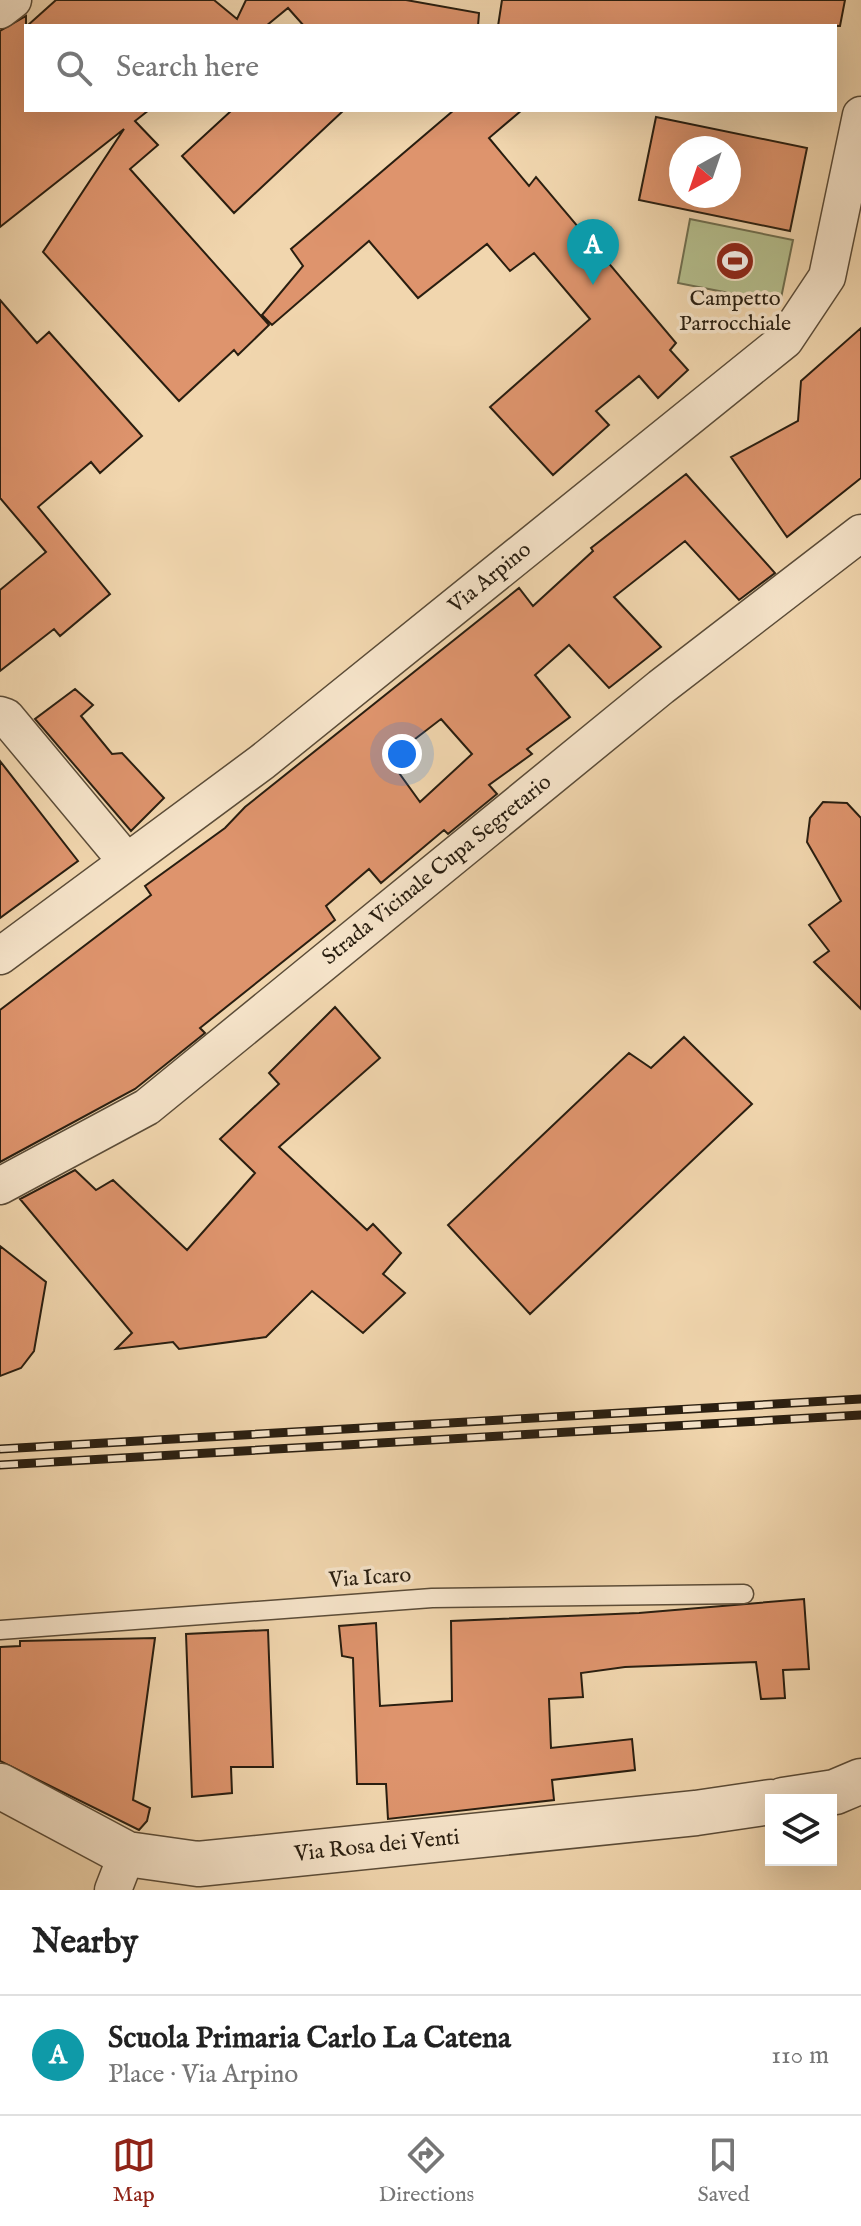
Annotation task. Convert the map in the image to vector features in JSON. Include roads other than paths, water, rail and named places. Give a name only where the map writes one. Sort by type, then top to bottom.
[{"type":"street","points":[[0,10],[13,0]]},
{"type":"street","name":"Via Arpino","points":[[0,956],[262,762],[785,340],[827,277],[861,115]]},
{"type":"street","name":"Strada Vicinale Cupa Segretario","points":[[0,1186],[147,1107],[661,687],[853,549]]},
{"type":"street","points":[[2,717],[127,862]]},
{"type":"street","points":[[822,1794],[861,1781]]},
{"type":"street","name":"Via Rosa dei Venti","points":[[0,1786],[120,1872],[696,1813],[765,1803]]},
{"type":"lane","name":"Via Icaro","points":[[0,1630],[432,1598],[744,1594]]},
{"type":"railway","points":[[0,1449],[861,1399]]},
{"type":"railway","points":[[0,1465],[861,1415]]},
{"type":"place","name":"Campetto Parrocchiale","points":[[735,261]]},
{"type":"place","name":"Scuola Primaria Carlo La Catena","points":[[593,285]]}]
